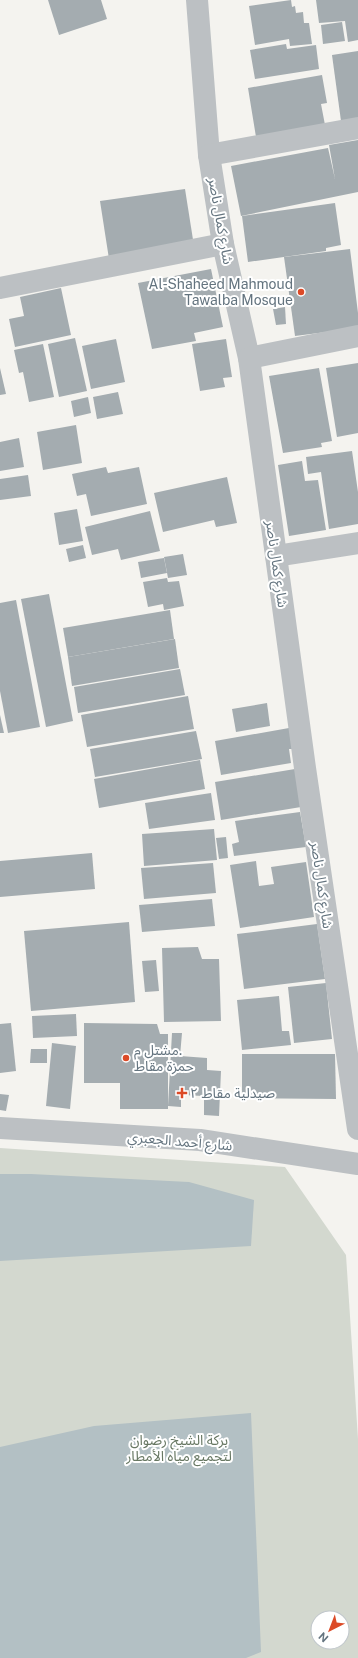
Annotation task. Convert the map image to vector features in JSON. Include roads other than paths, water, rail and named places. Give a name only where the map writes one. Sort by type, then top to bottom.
[{"type":"street","name":"شارع كمال ناصر","points":[[197,0],[210,155],[223,244],[249,358],[358,1129]]},
{"type":"street","points":[[210,155],[358,128]]},
{"type":"street","points":[[0,288],[223,244]]},
{"type":"street","points":[[249,358],[358,336]]},
{"type":"street","points":[[276,556],[358,543]]},
{"type":"street","name":"شارع أحمد الجعبري","points":[[0,1128],[200,1140],[358,1164]]},
{"type":"place","name":"Al-Shaheed Mahmoud Tawalba Mosque","points":[[301,292]]},
{"type":"place","name":"مشتل م. حمزة مقاط","points":[[126,1058]]},
{"type":"place","name":"صيدلية مقاط ٢","points":[[182,1093]]},
{"type":"park label","name":"بركة الشيخ رضوان لتجميع مياه الأمطار","points":[[179,1448]]}]
